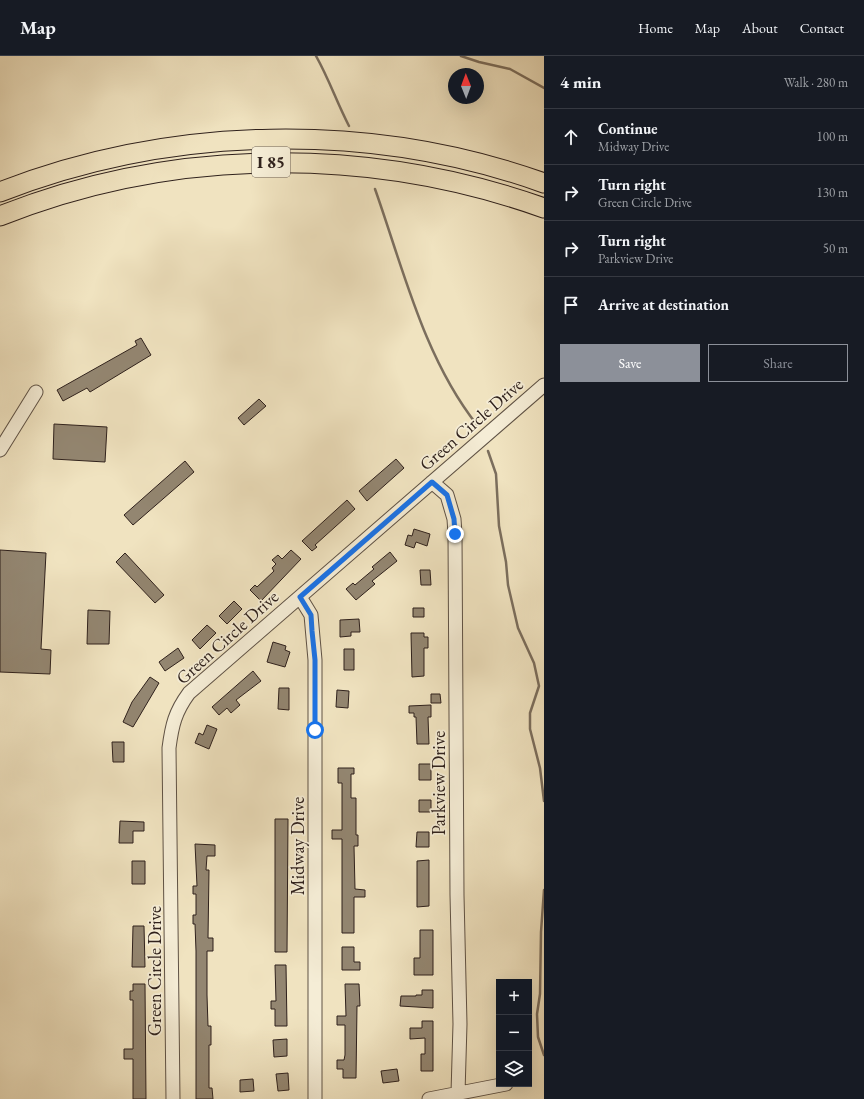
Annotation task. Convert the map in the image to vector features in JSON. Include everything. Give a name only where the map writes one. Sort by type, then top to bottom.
[{"type":"highway","name":"I 85","points":[[0,192],[81,165],[141,152],[217,142],[275,139],[365,142],[457,158],[504,169],[544,183]]},
{"type":"highway","name":"I 85","points":[[0,216],[94,186],[141,176],[184,169],[264,162],[297,162],[355,166],[410,173],[457,182],[497,192],[544,208]]},
{"type":"street","name":"Green Circle Drive","points":[[173,1099],[169,748],[172,725],[178,708],[189,693],[544,384]]},
{"type":"street","points":[[0,450],[36,392]]},
{"type":"street","name":"Parkview Drive","points":[[432,482],[447,495],[454,519],[455,534],[457,895],[460,1024],[458,1093]]},
{"type":"street","name":"Midway Drive","points":[[300,597],[311,615],[315,660],[315,1099]]},
{"type":"street","points":[[429,1099],[496,1086]]},
{"type":"building","points":[[141,338],[151,355],[90,392],[87,388],[63,401],[57,390],[137,345],[135,341]]},
{"type":"building","points":[[259,399],[266,406],[244,425],[238,418]]},
{"type":"building","points":[[54,424],[107,427],[105,462],[53,459]]},
{"type":"building","points":[[396,459],[404,468],[367,501],[359,491]]},
{"type":"building","points":[[185,461],[194,472],[133,525],[124,515]]},
{"type":"building","points":[[347,500],[355,509],[315,545],[317,547],[312,551],[302,541]]},
{"type":"building","points":[[414,529],[430,534],[427,546],[416,542],[414,548],[405,545],[408,535],[412,536]]},
{"type":"building","points":[[0,550],[46,553],[41,649],[51,650],[50,674],[0,672]]},
{"type":"building","points":[[291,550],[301,559],[261,601],[250,590],[255,585],[257,587],[274,571],[272,568],[276,564],[272,560],[278,555],[282,559]]},
{"type":"building","points":[[390,552],[397,561],[372,581],[375,584],[356,600],[346,589],[353,583],[355,585],[374,569],[372,567]]},
{"type":"building","points":[[125,553],[164,595],[155,603],[116,562]]},
{"type":"building","points":[[420,570],[430,570],[431,585],[421,585]]},
{"type":"building","points":[[234,601],[242,609],[227,624],[219,616]]},
{"type":"building","points":[[413,608],[424,608],[424,617],[413,617]]},
{"type":"building","points":[[88,610],[110,611],[109,644],[87,644]]},
{"type":"building","points":[[359,619],[360,632],[351,632],[351,636],[340,637],[340,620]]},
{"type":"building","points":[[207,625],[216,633],[200,649],[192,640]]},
{"type":"building","points":[[411,633],[424,633],[424,637],[428,637],[428,648],[424,648],[424,676],[412,677]]},
{"type":"building","points":[[273,642],[286,646],[285,650],[290,652],[285,667],[267,662]]},
{"type":"building","points":[[178,648],[184,658],[165,671],[159,662]]},
{"type":"building","points":[[344,649],[354,649],[354,670],[344,670]]},
{"type":"building","points":[[253,671],[261,681],[236,700],[240,705],[231,713],[227,708],[219,715],[212,707]]},
{"type":"building","points":[[150,677],[159,683],[133,727],[123,722],[132,702]]},
{"type":"building","points":[[279,688],[289,688],[289,710],[278,709]]},
{"type":"building","points":[[337,690],[349,691],[348,708],[336,707]]},
{"type":"building","points":[[431,694],[440,694],[441,703],[431,703]]},
{"type":"building","points":[[431,705],[431,717],[428,717],[429,744],[417,744],[416,717],[414,717],[414,713],[409,713],[409,706]]},
{"type":"building","points":[[207,725],[217,729],[209,749],[195,743],[199,733],[203,735]]},
{"type":"building","points":[[112,742],[124,742],[124,762],[113,762]]},
{"type":"building","points":[[419,764],[431,764],[431,780],[419,780]]},
{"type":"building","points":[[338,768],[354,768],[354,774],[351,774],[351,798],[356,798],[356,835],[358,835],[358,846],[354,846],[355,889],[365,890],[365,897],[354,897],[354,933],[342,933],[342,839],[332,839],[332,830],[342,830],[342,783],[338,783]]},
{"type":"building","points":[[419,800],[431,800],[431,812],[419,812]]},
{"type":"building","points":[[275,819],[288,819],[287,952],[275,952]]},
{"type":"building","points":[[120,821],[144,822],[144,831],[133,831],[133,843],[119,843]]},
{"type":"building","points":[[417,832],[429,832],[429,847],[416,847]]},
{"type":"building","points":[[195,844],[215,845],[215,856],[207,856],[206,870],[209,870],[208,938],[213,938],[213,951],[207,951],[207,995],[208,1026],[211,1026],[211,1045],[209,1045],[209,1088],[212,1088],[213,1099],[196,1099],[196,951],[195,924],[193,924],[193,915],[196,915],[196,894],[193,894],[193,886],[197,886]]},
{"type":"building","points":[[429,860],[429,906],[417,907],[417,861]]},
{"type":"building","points":[[132,861],[145,861],[145,884],[132,884]]},
{"type":"building","points":[[133,926],[144,926],[145,967],[132,967]]},
{"type":"building","points":[[420,930],[433,930],[433,975],[414,975],[414,958],[420,958]]},
{"type":"building","points":[[342,947],[354,947],[354,962],[360,962],[360,970],[342,970]]},
{"type":"building","points":[[275,965],[286,965],[287,1026],[275,1026],[275,1009],[271,1009],[271,1001],[276,1001]]},
{"type":"building","points":[[133,984],[145,984],[146,1099],[133,1099],[133,1059],[124,1059],[124,1049],[133,1049],[133,1000],[130,1000],[130,991],[133,991]]},
{"type":"building","points":[[345,984],[359,984],[360,1006],[357,1006],[356,1078],[343,1078],[343,1069],[337,1069],[337,1060],[344,1060],[345,1055],[345,1025],[337,1025],[337,1016],[346,1016]]},
{"type":"building","points":[[422,990],[433,990],[433,1008],[400,1006],[401,996],[422,995]]},
{"type":"building","points":[[422,1021],[433,1021],[433,1071],[421,1071],[421,1054],[425,1054],[425,1038],[410,1039],[410,1028],[422,1028]]},
{"type":"building","points":[[287,1039],[287,1056],[274,1057],[273,1040]]},
{"type":"building","points":[[397,1069],[399,1081],[383,1083],[381,1071]]},
{"type":"building","points":[[288,1073],[289,1090],[278,1091],[276,1074]]},
{"type":"building","points":[[253,1079],[254,1091],[240,1092],[240,1080]]},
{"type":"waterway","points":[[316,56],[349,126]]},
{"type":"waterway","points":[[461,56],[510,69],[544,88]]},
{"type":"waterway","points":[[375,189],[406,281],[429,342],[459,399],[477,425]]},
{"type":"waterway","points":[[488,451],[496,474],[499,526],[506,562],[508,585],[518,628],[534,663],[539,686],[530,713],[530,729],[540,768],[544,801]]},
{"type":"waterway","points":[[544,890],[541,932],[540,994],[537,1014],[538,1037],[544,1055]]},
{"type":"route","points":[[315,730],[315,660],[311,615],[300,597],[432,482],[447,495],[454,519],[455,534]]}]
